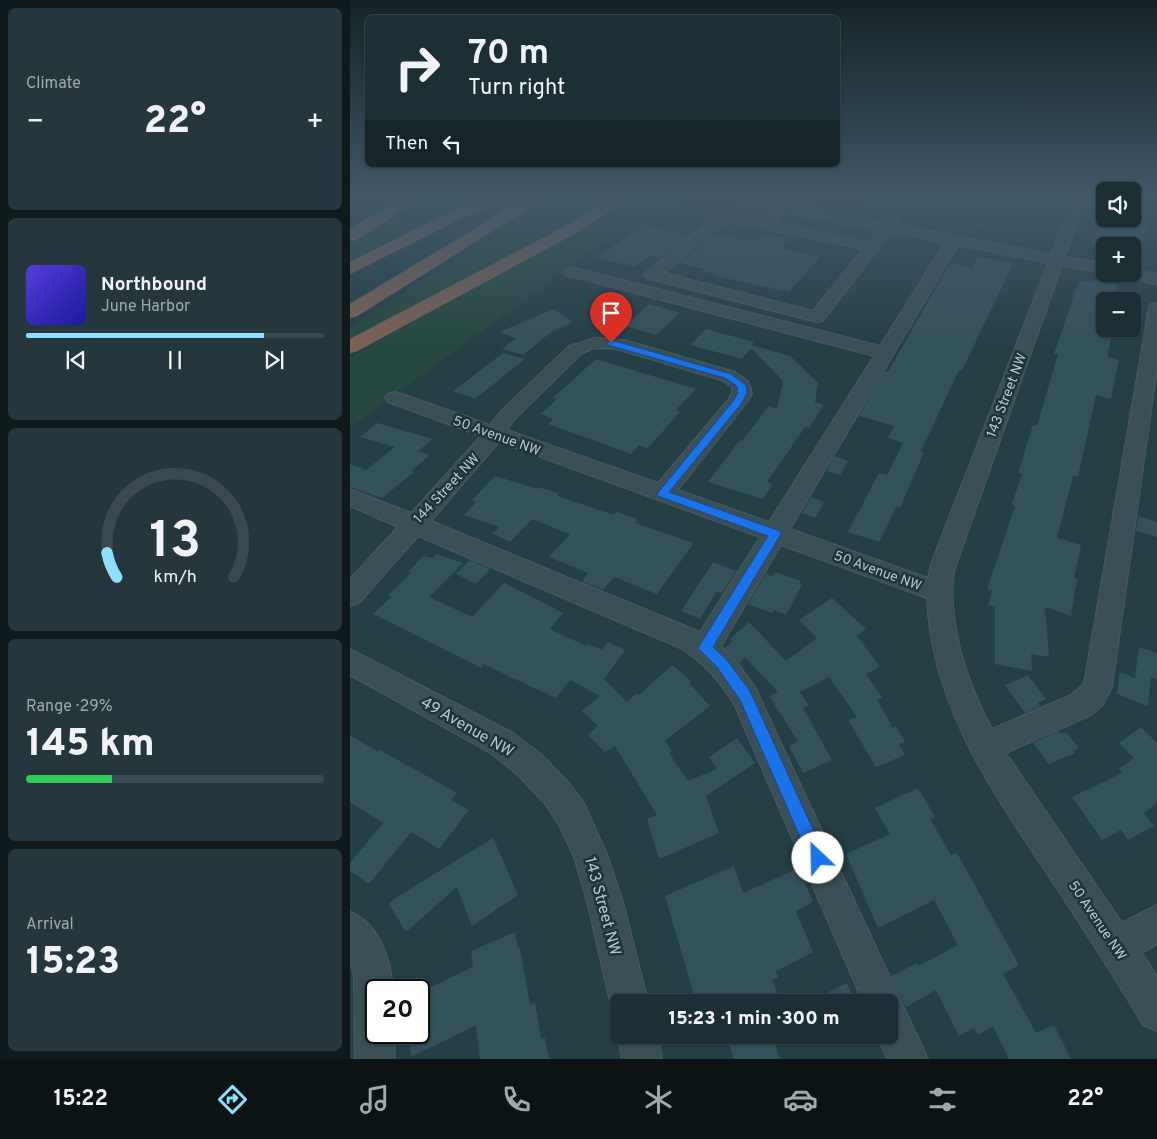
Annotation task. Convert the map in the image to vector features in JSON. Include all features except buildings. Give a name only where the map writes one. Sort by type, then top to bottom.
[{"type":"highway","points":[[350,269],[388,249]]},
{"type":"highway","points":[[350,281],[406,249]]},
{"type":"highway","points":[[350,312],[451,249]]},
{"type":"highway","points":[[350,347],[533,249]]},
{"type":"highway","points":[[350,302],[387,288]]},
{"type":"street","points":[[683,249],[652,275],[817,317],[870,249]]},
{"type":"street","points":[[705,648],[948,249]]},
{"type":"street","points":[[1022,249],[1096,258]]},
{"type":"street","points":[[1031,249],[1096,265]]},
{"type":"street","name":"143 Street NW","points":[[939,592],[940,578],[947,552],[1061,249]]},
{"type":"street","points":[[1141,266],[1157,269]]},
{"type":"street","points":[[571,272],[885,352]]},
{"type":"street","points":[[1141,276],[1157,279]]},
{"type":"street","points":[[984,747],[1081,705],[1093,696],[1098,687],[1156,317]]},
{"type":"street","points":[[588,344],[603,342],[618,344],[728,376],[738,381],[742,389],[738,401],[662,494]]},
{"type":"street","name":"144 Street NW","points":[[350,596],[484,446],[512,411],[575,350],[588,344]]},
{"type":"street","name":"50 Avenue NW","points":[[395,398],[939,592],[943,634],[957,687],[984,747],[1117,947],[1157,1011]]},
{"type":"street","points":[[350,497],[688,639],[705,648],[721,663],[745,696],[879,994]]},
{"type":"street","name":"49 Avenue NW","points":[[350,661],[502,743],[525,760],[542,776],[570,812]]},
{"type":"street","name":"143 Street NW","points":[[570,812],[586,843],[598,880],[627,994]]},
{"type":"street","points":[[1117,947],[1157,923]]},
{"type":"street","points":[[350,930],[360,940],[371,963],[375,1059]]},
{"type":"street","points":[[898,1036],[908,1059]]},
{"type":"street","points":[[640,1044],[642,1059]]},
{"type":"green space","points":[[350,249],[375,249],[350,262]]},
{"type":"green space","points":[[474,249],[520,249],[350,343],[350,327]]},
{"type":"green space","points":[[546,249],[596,249],[350,428],[350,357],[476,286]]},
{"type":"route","points":[[611,343],[728,376],[738,381],[741,385],[741,398],[662,494],[776,534],[705,648],[734,678],[745,696],[818,858]]}]
